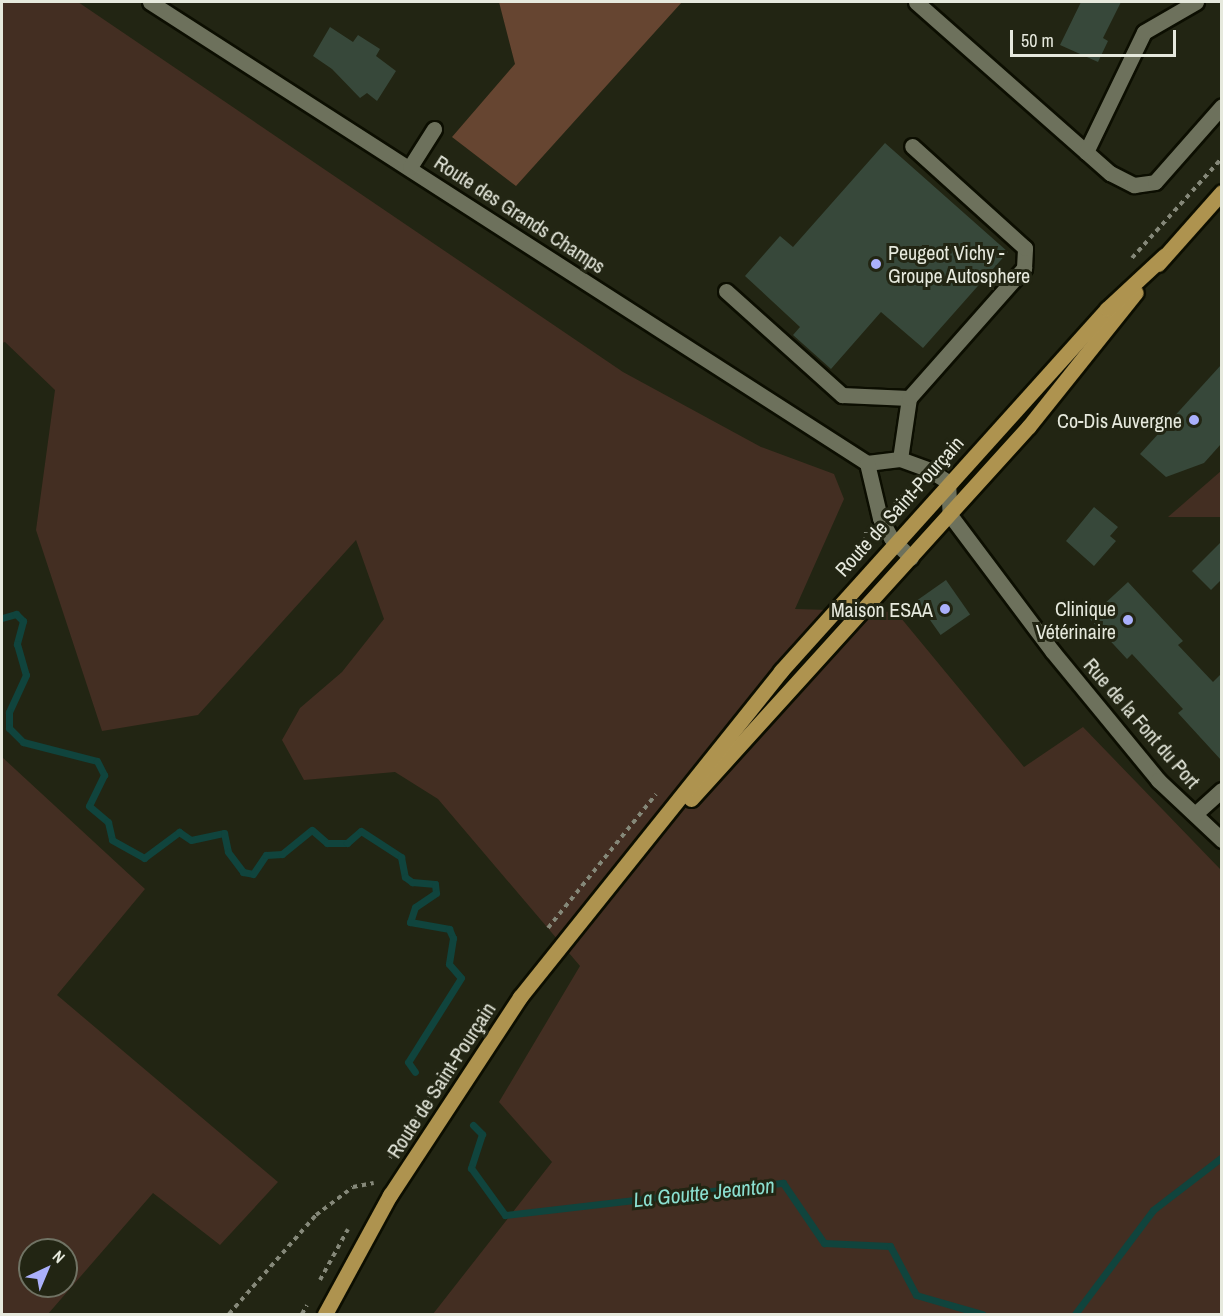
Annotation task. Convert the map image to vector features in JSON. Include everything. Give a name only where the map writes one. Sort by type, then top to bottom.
[{"type":"main road","name":"Route de Saint-Pourçain","points":[[613,883],[1029,426],[1164,256],[1221,192]]},
{"type":"main road","name":"Route de Saint-Pourçain","points":[[325,1314],[390,1195],[520,997],[781,671],[948,482],[1107,309],[1164,256]]},
{"type":"street","name":"Route des Grands Champs","points":[[150,2],[168,6],[410,167],[867,463]]},
{"type":"street","points":[[916,2],[1110,173],[1134,185],[1155,182],[1221,106]]},
{"type":"street","points":[[1086,152],[1144,32],[1196,2]]},
{"type":"street","points":[[410,167],[434,129]]},
{"type":"street","points":[[900,459],[909,398],[1024,268],[1025,248],[912,146]]},
{"type":"street","points":[[726,291],[842,395],[909,398]]},
{"type":"street","points":[[911,558],[895,542],[880,518],[867,463],[900,459],[928,469],[948,482],[950,515]]},
{"type":"street","name":"Rue de la Font du Port","points":[[950,515],[1126,744],[1221,840]]},
{"type":"street","points":[[1195,814],[1221,790]]},
{"type":"path","points":[[229,1314],[316,1215],[352,1187],[374,1183]]},
{"type":"shaded area","points":[[2,2],[78,2],[623,372],[761,447],[834,474],[844,499],[795,609],[896,612],[1024,767],[1083,727],[1221,870],[1221,1314],[433,1314],[552,1162],[499,1102],[580,966],[438,799],[395,772],[304,780],[282,740],[300,708],[342,672],[384,619],[356,540],[198,715],[102,731],[36,530],[55,390],[5,342],[2,343]]},
{"type":"shaded area","points":[[499,2],[682,2],[516,186],[452,137],[515,64]]},
{"type":"shaded area","points":[[1221,471],[1221,517],[1168,517]]},
{"type":"shaded area","points":[[2,757],[145,889],[57,995],[278,1182],[220,1245],[153,1193],[78,1279],[78,1238],[18,1238],[18,1298],[62,1298],[48,1314],[2,1314]]},
{"type":"building","points":[[1081,2],[1121,2],[1103,38],[1108,41],[1098,62],[1060,45]]},
{"type":"building","points":[[330,27],[353,42],[358,35],[380,49],[376,56],[396,71],[377,101],[367,93],[360,98],[332,69],[313,56]]},
{"type":"building","name":"Peugeot Vichy - Groupe Autosphere","points":[[885,143],[1008,252],[923,348],[881,312],[831,369],[793,335],[800,327],[745,276],[780,236],[793,247]]},
{"type":"building","name":"Co-Dis Auvergne","points":[[1221,365],[1221,444],[1204,463],[1166,477],[1140,454]]},
{"type":"building","points":[[1094,507],[1118,527],[1110,536],[1116,541],[1094,566],[1066,541]]},
{"type":"building","points":[[1221,542],[1221,580],[1211,590],[1192,571]]},
{"type":"building","name":"Maison ESAA","points":[[946,580],[970,614],[941,635],[917,601]]},
{"type":"building","points":[[1128,582],[1183,641],[1178,645],[1213,682],[1221,674],[1221,760],[1178,713],[1183,709],[1132,654],[1127,659],[1089,618]]},
{"type":"waterway","name":"La Goutte Jeanton","points":[[2,618],[16,614],[23,621],[17,644],[26,675],[9,712],[9,728],[23,742],[97,761],[104,775],[89,806],[108,822],[112,840],[144,858],[179,832],[191,840],[224,833],[228,852],[243,872],[253,874],[266,855],[282,854],[312,830],[327,843],[347,843],[361,831],[401,857],[405,877],[412,882],[435,884],[436,893],[415,907],[410,922],[449,929],[453,938],[449,964],[461,978],[408,1062],[415,1072]]},
{"type":"waterway","name":"La Goutte Jeanton","points":[[473,1125],[482,1134],[471,1168],[505,1215],[783,1183],[824,1243],[890,1246],[916,1295],[982,1314]]},
{"type":"waterway","name":"La Goutte Jeanton","points":[[1075,1314],[1153,1210],[1222,1157]]},
{"type":"place","name":"Peugeot Vichy - Groupe Autosphere","points":[[876,264]]},
{"type":"place","name":"Co-Dis Auvergne","points":[[1194,420]]},
{"type":"place","name":"Maison ESAA","points":[[945,609]]},
{"type":"place","name":"Clinique Vétérinaire","points":[[1128,620]]}]
